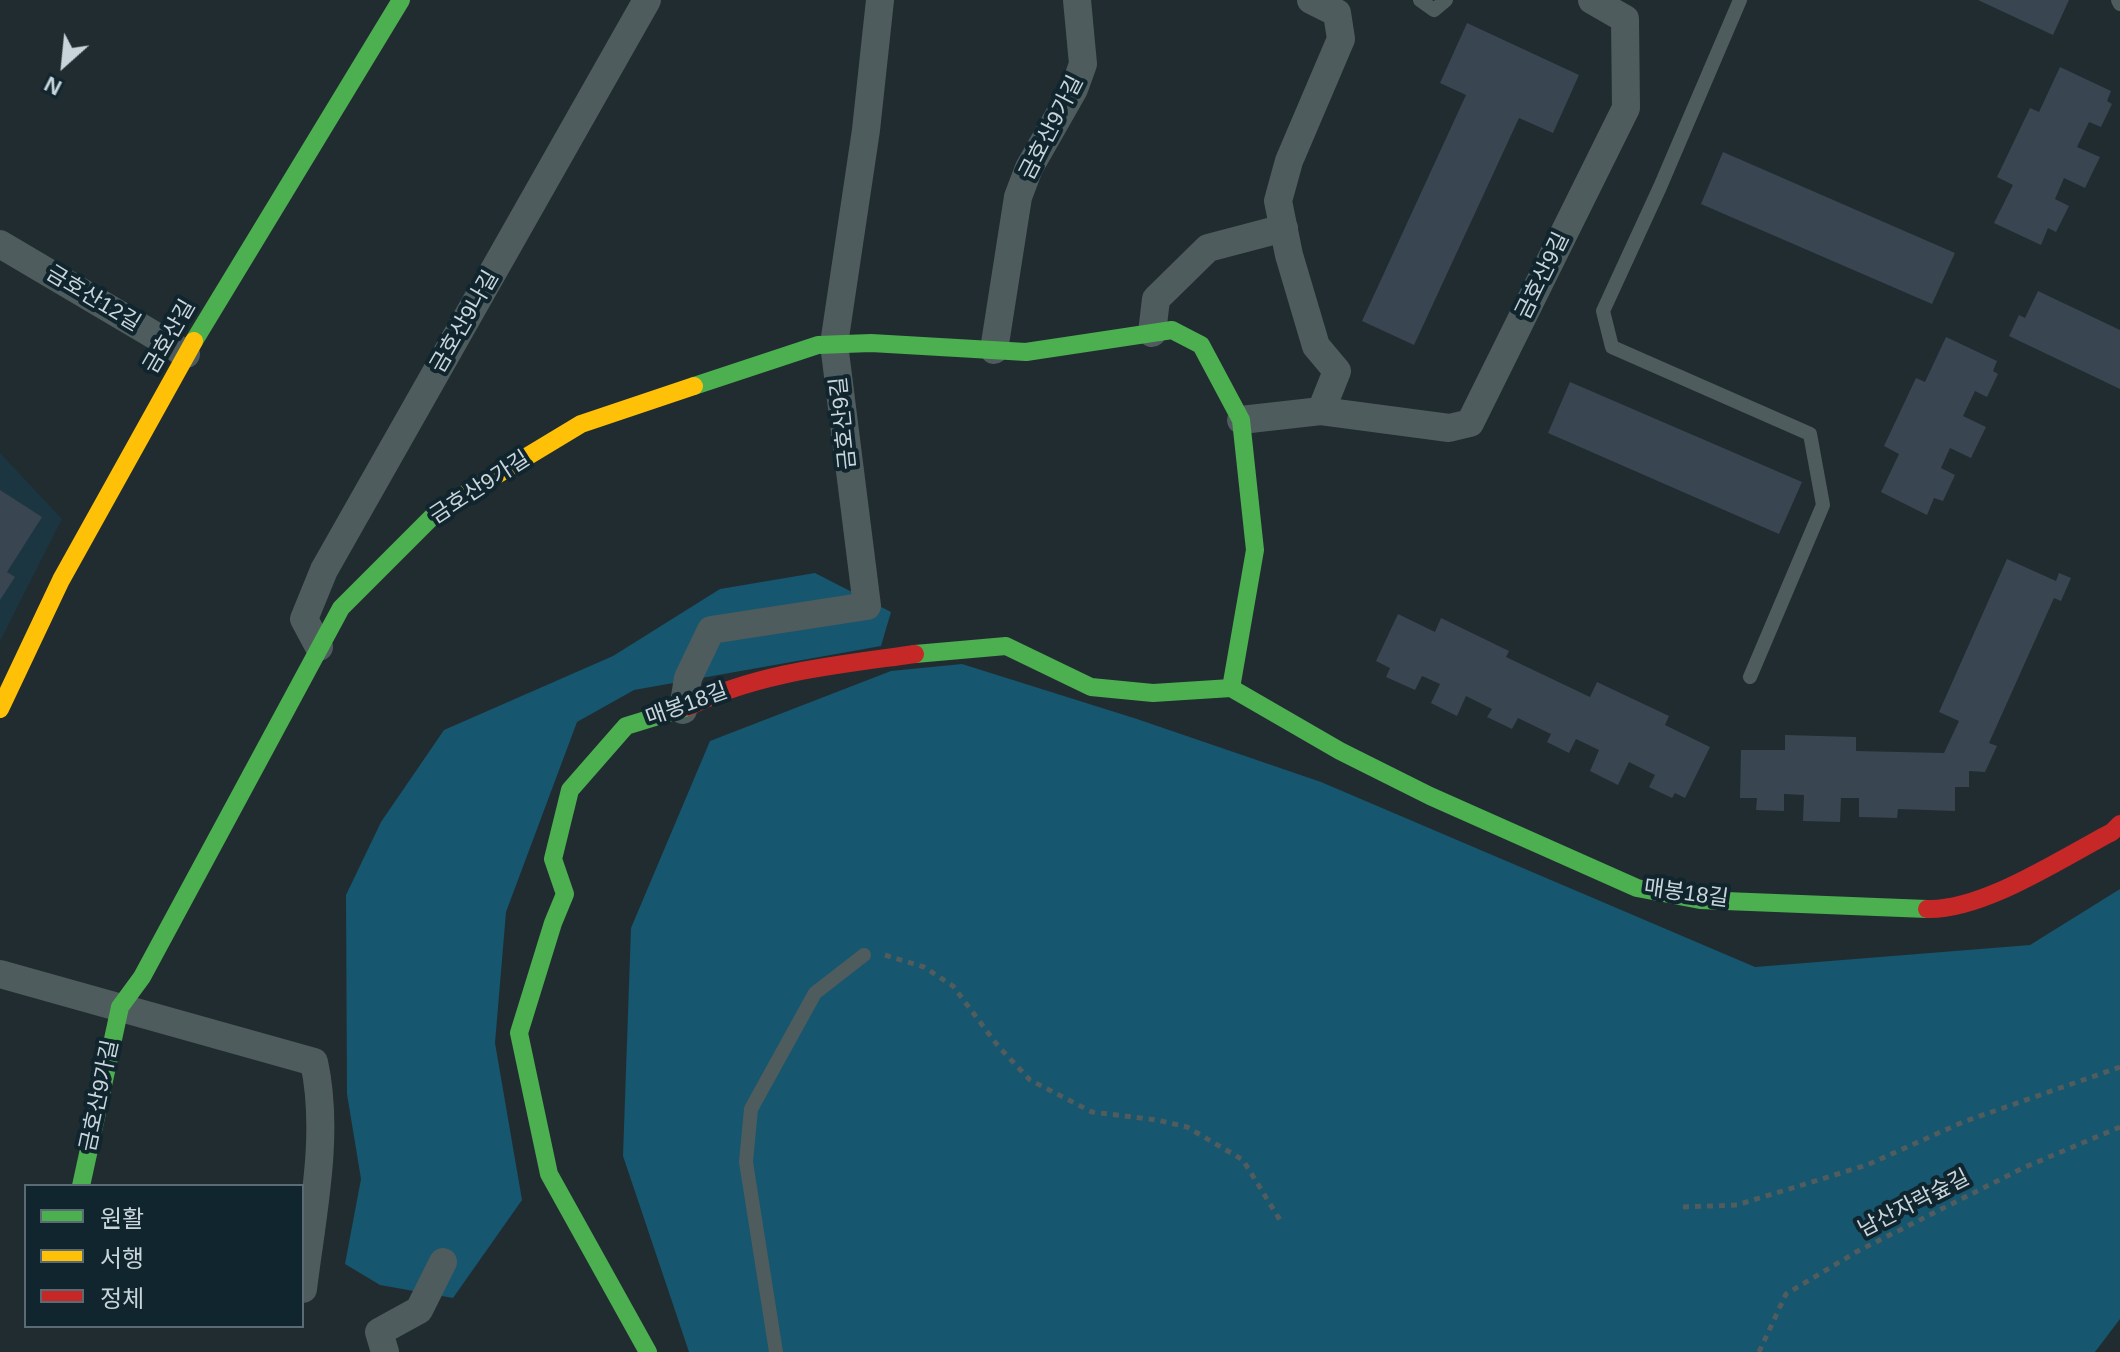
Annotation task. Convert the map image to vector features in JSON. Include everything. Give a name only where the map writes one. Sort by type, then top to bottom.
[{"type":"street","name":"금호산길","points":[[0,709],[61,580],[186,354],[401,0]]},
{"type":"street","name":"금호산9나길","points":[[319,647],[304,619],[324,570],[647,0]]},
{"type":"street","name":"금호산9길","points":[[683,710],[688,678],[711,630],[867,606],[834,344],[866,130],[880,0]]},
{"type":"street","name":"금호산9가길","points":[[994,350],[1018,197],[1029,168],[1074,89],[1083,64],[1077,0]]},
{"type":"street","points":[[1231,688],[1255,550],[1241,420],[1321,411],[1337,371],[1316,346],[1289,255],[1278,201],[1289,161],[1341,39],[1337,13],[1311,0]]},
{"type":"street","name":"금호산9길","points":[[1321,411],[1449,428],[1470,423],[1626,108],[1625,19],[1592,0]]},
{"type":"street","points":[[1152,333],[1156,299],[1208,248],[1284,228]]},
{"type":"street","name":"금호산12길","points":[[0,244],[186,354]]},
{"type":"street","name":"금호산9가길","points":[[81,1184],[120,1007],[142,977],[341,608],[438,511],[581,424],[818,345],[871,343],[1026,352],[1172,330],[1201,345],[1241,420]]},
{"type":"street","name":"매봉18길","points":[[648,1352],[549,1174],[519,1033],[565,894],[553,859],[570,790],[626,726],[683,710],[721,691],[814,668],[945,650],[1006,646],[1091,687],[1153,693],[1231,688],[1340,751],[1430,796],[1637,888],[1700,900],[1940,909],[1991,895],[2112,832],[2120,824]]},
{"type":"street","points":[[0,974],[314,1062],[321,1094],[319,1155],[304,1281]]},
{"type":"street","points":[[385,1352],[379,1332],[419,1310],[443,1262]]},
{"type":"lane","points":[[1420,0],[1434,10],[1446,0]]},
{"type":"lane","points":[[1740,0],[1603,311],[1612,347],[1810,434],[1823,505],[1750,677]]},
{"type":"lane","points":[[776,1352],[746,1162],[751,1109],[815,993],[864,955]]},
{"type":"path","points":[[864,955],[876,953],[924,967],[953,986],[998,1046],[1030,1080],[1092,1112],[1187,1127],[1243,1160],[1280,1220]]},
{"type":"path","points":[[1683,1207],[1737,1205],[1867,1165],[1963,1122],[2120,1067]]},
{"type":"path","name":"남산자락숲길","points":[[1759,1352],[1786,1294],[1858,1251],[2023,1168],[2120,1127]]},
{"type":"shaded area","points":[[0,453],[62,519],[0,641]]},
{"type":"shaded area","points":[[815,573],[891,612],[881,646],[634,690],[577,722],[506,912],[495,1043],[522,1200],[453,1298],[380,1285],[345,1264],[361,1179],[347,1094],[346,895],[381,822],[444,730],[613,656],[720,589]]},
{"type":"shaded area","points":[[962,664],[1321,782],[1755,967],[2030,945],[2120,889],[2120,1319],[2095,1352],[689,1352],[623,1156],[631,928],[710,741],[891,671]]},
{"type":"building","points":[[1978,0],[2069,0],[2053,35]]},
{"type":"building","points":[[1467,23],[1579,75],[1553,133],[1519,118],[1414,345],[1362,321],[1466,95],[1440,83]]},
{"type":"building","points":[[2060,67],[2111,91],[2107,101],[2112,104],[2101,127],[2089,122],[2077,147],[2100,157],[2085,188],[2064,178],[2055,199],[2069,206],[2056,232],[2048,228],[2041,245],[1994,223],[2013,185],[1997,177],[2030,108],[2039,112]]},
{"type":"building","points":[[1723,152],[1955,253],[1932,304],[1701,204]]},
{"type":"building","points":[[2038,291],[2120,330],[2120,389],[2009,336],[2019,315],[2025,318]]},
{"type":"building","points":[[1946,337],[1997,361],[1993,371],[1998,374],[1987,397],[1975,391],[1963,416],[1986,427],[1971,458],[1950,448],[1941,468],[1955,475],[1943,501],[1934,498],[1927,515],[1881,492],[1899,454],[1884,446],[1916,378],[1925,382]]},
{"type":"building","points":[[1570,382],[1802,482],[1779,534],[1548,433]]},
{"type":"building","points":[[0,490],[42,517],[7,572],[15,577],[0,600]]},
{"type":"building","points":[[2007,559],[2056,581],[2059,573],[2071,578],[2061,601],[2054,598],[1989,743],[1997,746],[1985,772],[1969,771],[1969,787],[1955,787],[1955,811],[1898,809],[1897,818],[1859,817],[1859,798],[1841,798],[1840,822],[1803,821],[1804,795],[1784,794],[1784,811],[1756,810],[1757,798],[1740,798],[1741,750],[1785,750],[1785,735],[1856,737],[1856,751],[1944,753],[1959,721],[1939,712]]},
{"type":"building","points":[[1398,614],[1435,632],[1441,618],[1509,651],[1506,657],[1590,697],[1597,682],[1669,716],[1665,725],[1710,747],[1685,798],[1675,793],[1672,798],[1649,787],[1655,775],[1629,762],[1618,785],[1590,771],[1599,750],[1576,739],[1569,753],[1547,742],[1551,734],[1518,718],[1512,729],[1487,717],[1492,709],[1466,696],[1457,716],[1431,703],[1440,684],[1422,676],[1415,690],[1386,677],[1390,668],[1376,661]]},
{"type":"traffic: fast","points":[[194,341],[401,0]]},
{"type":"traffic: fast","points":[[694,386],[818,345],[871,343],[1026,352],[1172,330],[1201,345],[1241,420],[1255,550],[1231,688]]},
{"type":"traffic: fast","points":[[81,1184],[120,1007],[142,977],[341,608],[438,511],[470,491]]},
{"type":"traffic: fast","points":[[915,654],[1006,646],[1091,687],[1153,693],[1231,688],[1340,751],[1430,796],[1637,888],[1700,900],[1927,909]]},
{"type":"traffic: fast","points":[[648,1352],[549,1174],[519,1033],[565,894],[553,859],[570,790],[626,726],[688,707]]},
{"type":"traffic: slow","points":[[0,709],[61,580],[194,341]]},
{"type":"traffic: slow","points":[[470,491],[581,424],[694,386]]},
{"type":"traffic: jam","points":[[688,707],[770,678],[915,654]]},
{"type":"traffic: jam","points":[[1927,909],[1972,901],[2022,881],[2112,832],[2120,824]]}]
